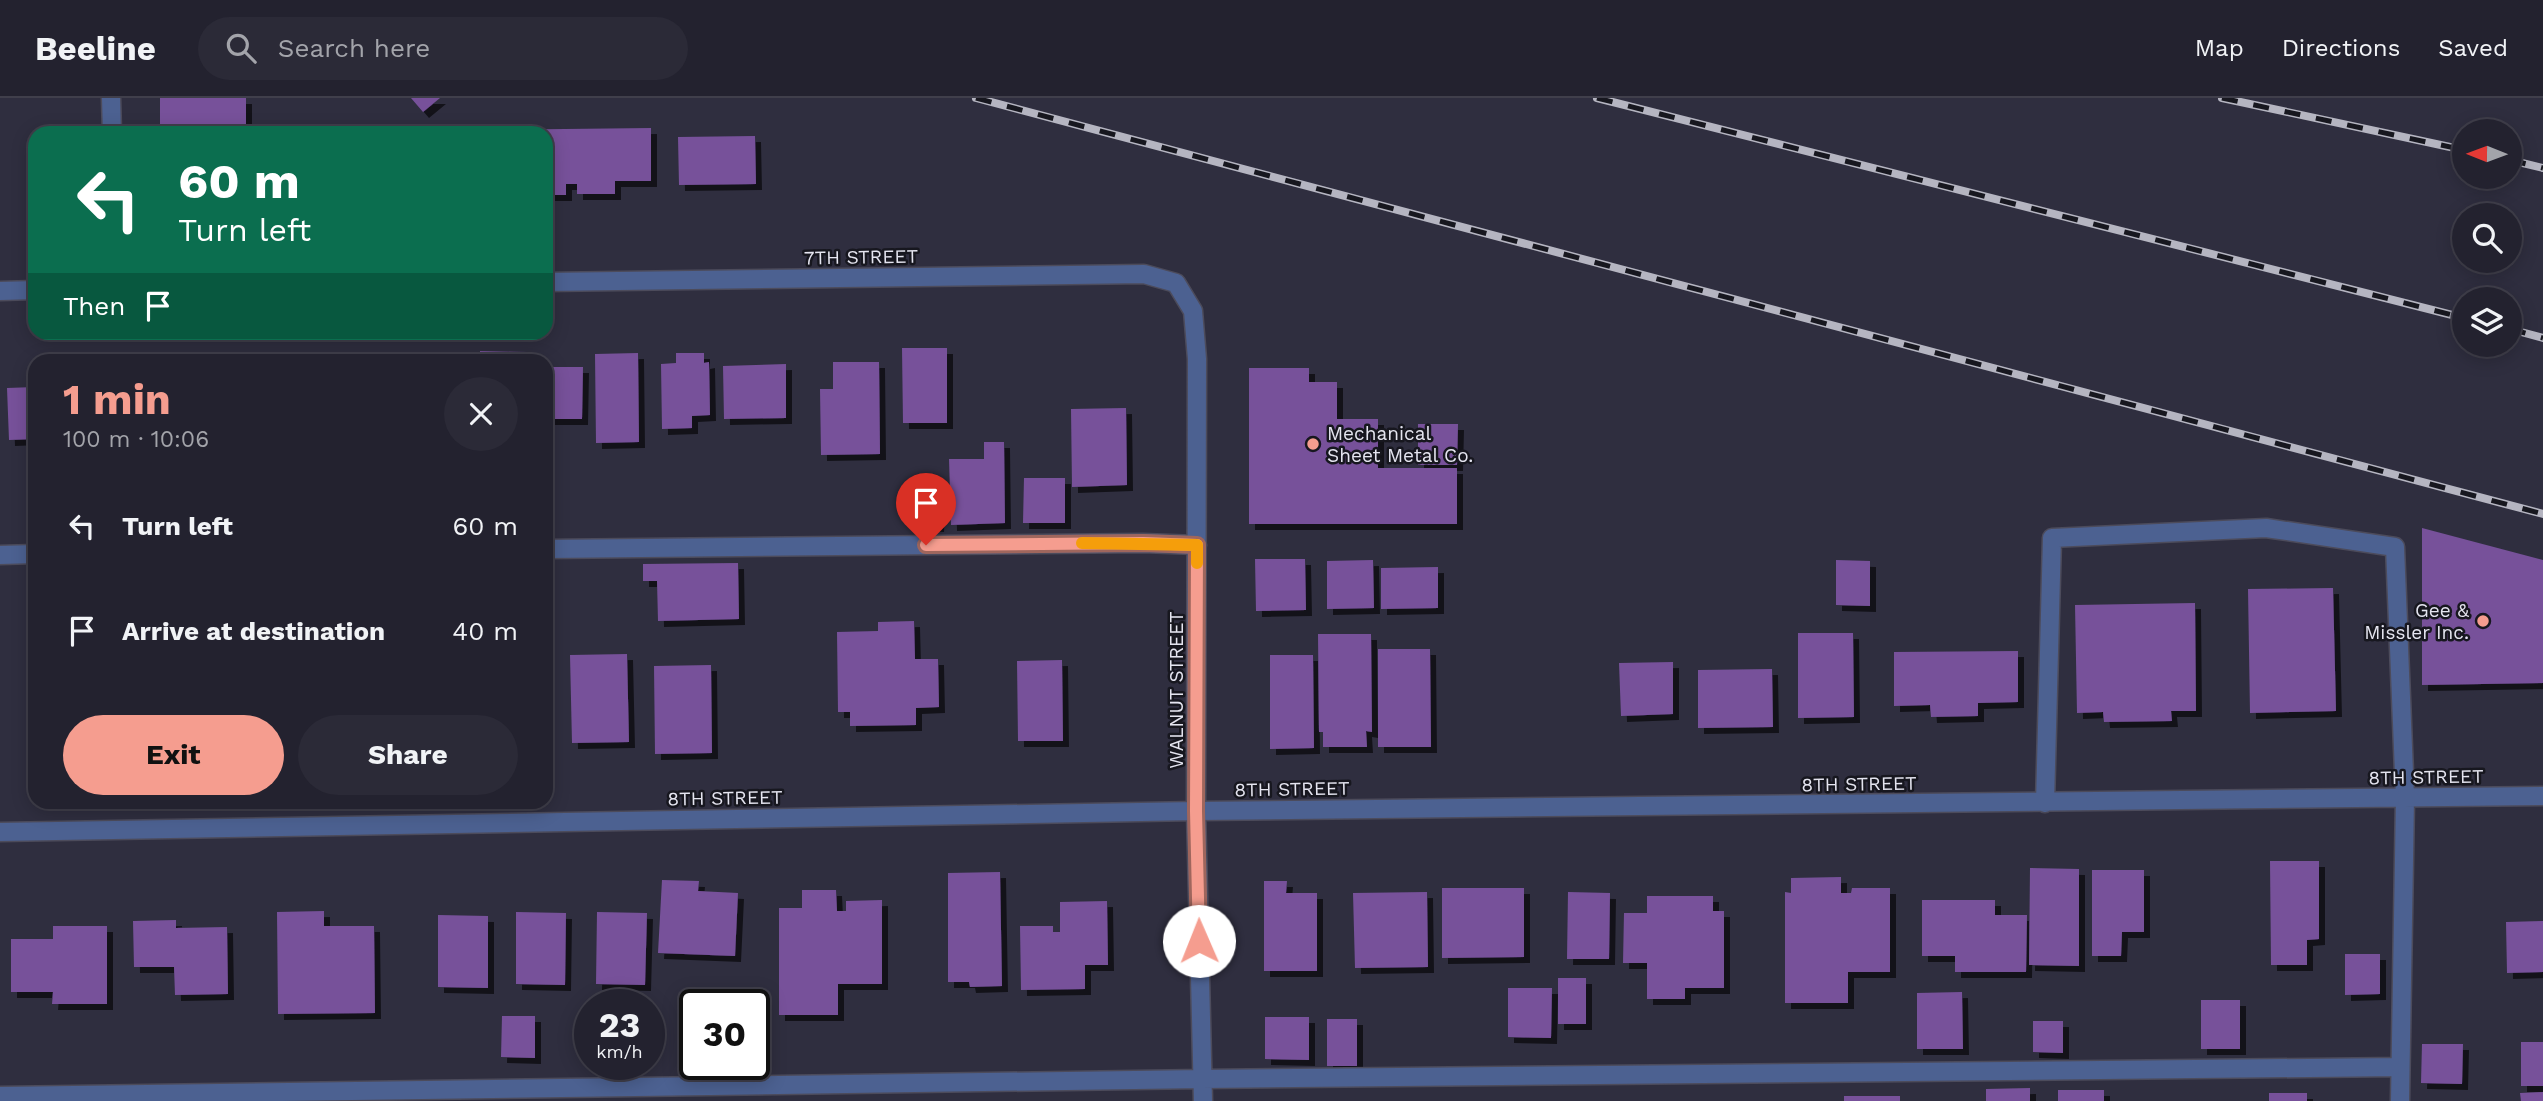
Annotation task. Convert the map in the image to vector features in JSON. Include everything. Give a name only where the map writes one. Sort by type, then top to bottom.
[{"type":"street","points":[[111,98],[113,126]]},
{"type":"street","name":"7TH STREET","points":[[553,282],[1144,274],[1176,283]]},
{"type":"street","name":"WALNUT STREET","points":[[1176,283],[1193,312],[1197,359],[1196,811],[1203,1101]]},
{"type":"street","points":[[0,291],[28,290]]},
{"type":"street","points":[[2045,803],[2052,538],[2266,528],[2395,547],[2405,798],[2400,1101]]},
{"type":"street","points":[[553,549],[1143,543],[1197,545]]},
{"type":"street","points":[[0,555],[28,554]]},
{"type":"street","name":"8TH STREET","points":[[0,832],[1196,811],[2543,796]]},
{"type":"street","points":[[0,1096],[1202,1079],[2400,1068]]},
{"type":"building","points":[[160,98],[246,98],[246,126],[160,126]]},
{"type":"building","points":[[411,98],[440,98],[423,112]]},
{"type":"building","points":[[651,128],[651,181],[615,181],[615,194],[577,194],[577,184],[566,184],[566,195],[553,195],[553,129]]},
{"type":"building","points":[[755,136],[756,184],[679,185],[678,137]]},
{"type":"building","points":[[902,348],[947,348],[947,423],[903,423]]},
{"type":"building","points":[[480,351],[527,352],[527,354],[480,354]]},
{"type":"building","points":[[638,353],[639,442],[596,443],[595,354]]},
{"type":"building","points":[[676,353],[704,353],[704,363],[709,362],[710,415],[692,416],[692,428],[662,429],[661,364],[676,363]]},
{"type":"building","points":[[833,362],[879,362],[880,454],[821,455],[820,389],[833,389]]},
{"type":"building","points":[[786,364],[786,418],[724,419],[723,366]]},
{"type":"building","points":[[553,367],[583,367],[582,419],[553,419]]},
{"type":"building","name":"Mechanical Sheet Metal Co.","points":[[1249,368],[1309,368],[1309,382],[1337,382],[1337,419],[1378,419],[1378,468],[1457,468],[1457,524],[1249,524]]},
{"type":"building","points":[[28,387],[28,439],[9,440],[7,388]]},
{"type":"building","points":[[1126,408],[1127,485],[1072,487],[1071,409]]},
{"type":"building","points":[[1418,424],[1458,424],[1457,465],[1418,465]]},
{"type":"building","points":[[984,442],[1004,442],[1005,523],[951,525],[949,459],[984,459]]},
{"type":"building","points":[[1024,478],[1065,478],[1065,523],[1023,523]]},
{"type":"building","points":[[913,483],[940,484],[938,526],[912,525]]},
{"type":"building","name":"Gee & Missler Inc.","points":[[2422,528],[2543,560],[2543,683],[2422,685]]},
{"type":"building","points":[[1255,559],[1305,559],[1306,610],[1256,611]]},
{"type":"building","points":[[1373,560],[1374,608],[1327,609],[1327,561]]},
{"type":"building","points":[[1836,560],[1870,561],[1870,606],[1836,605]]},
{"type":"building","points":[[738,563],[739,619],[658,621],[657,581],[643,581],[643,564]]},
{"type":"building","points":[[1438,567],[1438,608],[1381,609],[1381,568]]},
{"type":"building","points":[[2333,588],[2336,711],[2250,713],[2248,589]]},
{"type":"building","points":[[2195,603],[2196,711],[2171,711],[2172,721],[2104,722],[2103,712],[2077,713],[2075,605]]},
{"type":"building","points":[[914,621],[915,659],[938,659],[939,707],[916,708],[916,725],[850,726],[850,712],[838,712],[837,632],[878,631],[878,622]]},
{"type":"building","points":[[1798,633],[1853,633],[1854,717],[1798,718]]},
{"type":"building","points":[[1318,634],[1371,634],[1372,732],[1366,731],[1367,747],[1323,747],[1323,732],[1319,732]]},
{"type":"building","points":[[1378,649],[1430,649],[1431,747],[1378,747]]},
{"type":"building","points":[[2018,651],[2018,702],[1978,703],[1978,716],[1931,717],[1930,705],[1894,706],[1894,652]]},
{"type":"building","points":[[627,654],[629,742],[572,743],[570,655]]},
{"type":"building","points":[[1270,655],[1313,655],[1314,748],[1270,749]]},
{"type":"building","points":[[1062,660],[1063,741],[1018,741],[1017,661]]},
{"type":"building","points":[[1673,662],[1673,714],[1621,716],[1619,663]]},
{"type":"building","points":[[711,665],[712,753],[655,754],[654,666]]},
{"type":"building","points":[[1772,669],[1773,727],[1698,728],[1698,670]]},
{"type":"building","points":[[2270,861],[2319,861],[2319,939],[2307,940],[2307,965],[2271,965]]},
{"type":"building","points":[[2030,868],[2079,869],[2079,966],[2029,965]]},
{"type":"building","points":[[2092,870],[2144,870],[2144,932],[2122,932],[2121,956],[2092,956]]},
{"type":"building","points":[[1000,872],[1002,986],[970,987],[969,982],[948,982],[948,873]]},
{"type":"building","points":[[1841,877],[1841,893],[1851,893],[1852,888],[1890,888],[1890,972],[1848,972],[1848,1003],[1785,1003],[1785,892],[1791,893],[1791,878]]},
{"type":"building","points":[[662,880],[699,881],[698,891],[738,893],[735,956],[658,953]]},
{"type":"building","points":[[1264,881],[1287,881],[1286,893],[1317,893],[1317,971],[1264,971]]},
{"type":"building","points":[[1442,888],[1524,888],[1524,957],[1442,958]]},
{"type":"building","points":[[802,890],[836,890],[837,911],[846,911],[846,901],[882,900],[882,984],[838,984],[838,1015],[779,1015],[779,908],[802,908]]},
{"type":"building","points":[[1427,892],[1428,967],[1355,968],[1353,893]]},
{"type":"building","points":[[1568,892],[1610,893],[1609,959],[1567,959]]},
{"type":"building","points":[[1647,896],[1713,896],[1713,911],[1724,911],[1724,988],[1685,988],[1685,999],[1647,999],[1647,963],[1623,963],[1624,913],[1647,913]]},
{"type":"building","points":[[1922,900],[1995,900],[1995,915],[2027,915],[2026,972],[1955,972],[1955,956],[1922,956]]},
{"type":"building","points":[[1107,901],[1108,965],[1085,965],[1085,989],[1021,990],[1020,926],[1053,926],[1053,932],[1060,932],[1060,902]]},
{"type":"building","points":[[324,911],[324,926],[374,926],[375,1013],[278,1014],[277,912]]},
{"type":"building","points":[[516,912],[566,913],[565,985],[516,984]]},
{"type":"building","points":[[597,912],[647,913],[645,985],[596,984]]},
{"type":"building","points":[[438,915],[488,916],[488,988],[438,987]]},
{"type":"building","points":[[176,920],[176,928],[227,927],[228,994],[175,995],[174,967],[134,967],[133,921]]},
{"type":"building","points":[[2543,921],[2543,972],[2507,973],[2506,922]]},
{"type":"building","points":[[53,926],[107,926],[107,1004],[52,1004],[53,992],[11,992],[11,939],[53,939]]},
{"type":"building","points":[[2345,954],[2380,954],[2380,994],[2345,995]]},
{"type":"building","points":[[1558,978],[1586,978],[1586,1024],[1558,1024]]},
{"type":"building","points":[[1508,988],[1552,988],[1551,1038],[1508,1037]]},
{"type":"building","points":[[1962,992],[1963,1049],[1917,1049],[1917,993]]},
{"type":"building","points":[[2201,1000],[2240,1000],[2240,1049],[2201,1049]]},
{"type":"building","points":[[502,1016],[535,1016],[535,1058],[501,1057]]},
{"type":"building","points":[[1265,1017],[1309,1017],[1309,1060],[1265,1059]]},
{"type":"building","points":[[1327,1019],[1357,1019],[1357,1066],[1327,1066]]},
{"type":"building","points":[[2033,1021],[2063,1021],[2063,1053],[2033,1052]]},
{"type":"building","points":[[2521,1042],[2543,1042],[2543,1086],[2521,1086]]},
{"type":"building","points":[[2422,1044],[2463,1044],[2462,1084],[2421,1083]]},
{"type":"building","points":[[2030,1088],[2030,1101],[1986,1101],[1986,1089]]},
{"type":"building","points":[[2058,1090],[2104,1090],[2104,1101],[2058,1101]]},
{"type":"building","points":[[2543,1092],[2543,1101],[2521,1101],[2520,1093]]},
{"type":"building","points":[[2269,1093],[2307,1093],[2307,1101],[2269,1101]]},
{"type":"building","points":[[1844,1096],[1900,1096],[1900,1101],[1844,1101]]},
{"type":"railway","points":[[976,98],[2543,514]]},
{"type":"railway","points":[[1597,98],[2452,315]]},
{"type":"railway","points":[[2222,98],[2452,147]]},
{"type":"railway","points":[[2522,163],[2543,168]]},
{"type":"railway","points":[[2522,332],[2543,338]]},
{"type":"slow traffic","points":[[1082,543],[1197,545],[1197,563]]},
{"type":"place","name":"Mechanical Sheet Metal Co.","points":[[1313,444]]},
{"type":"place","name":"Gee & Missler Inc.","points":[[2483,621]]},
{"type":"route","points":[[926,545],[1197,545],[1196,811],[1199,941]]}]
